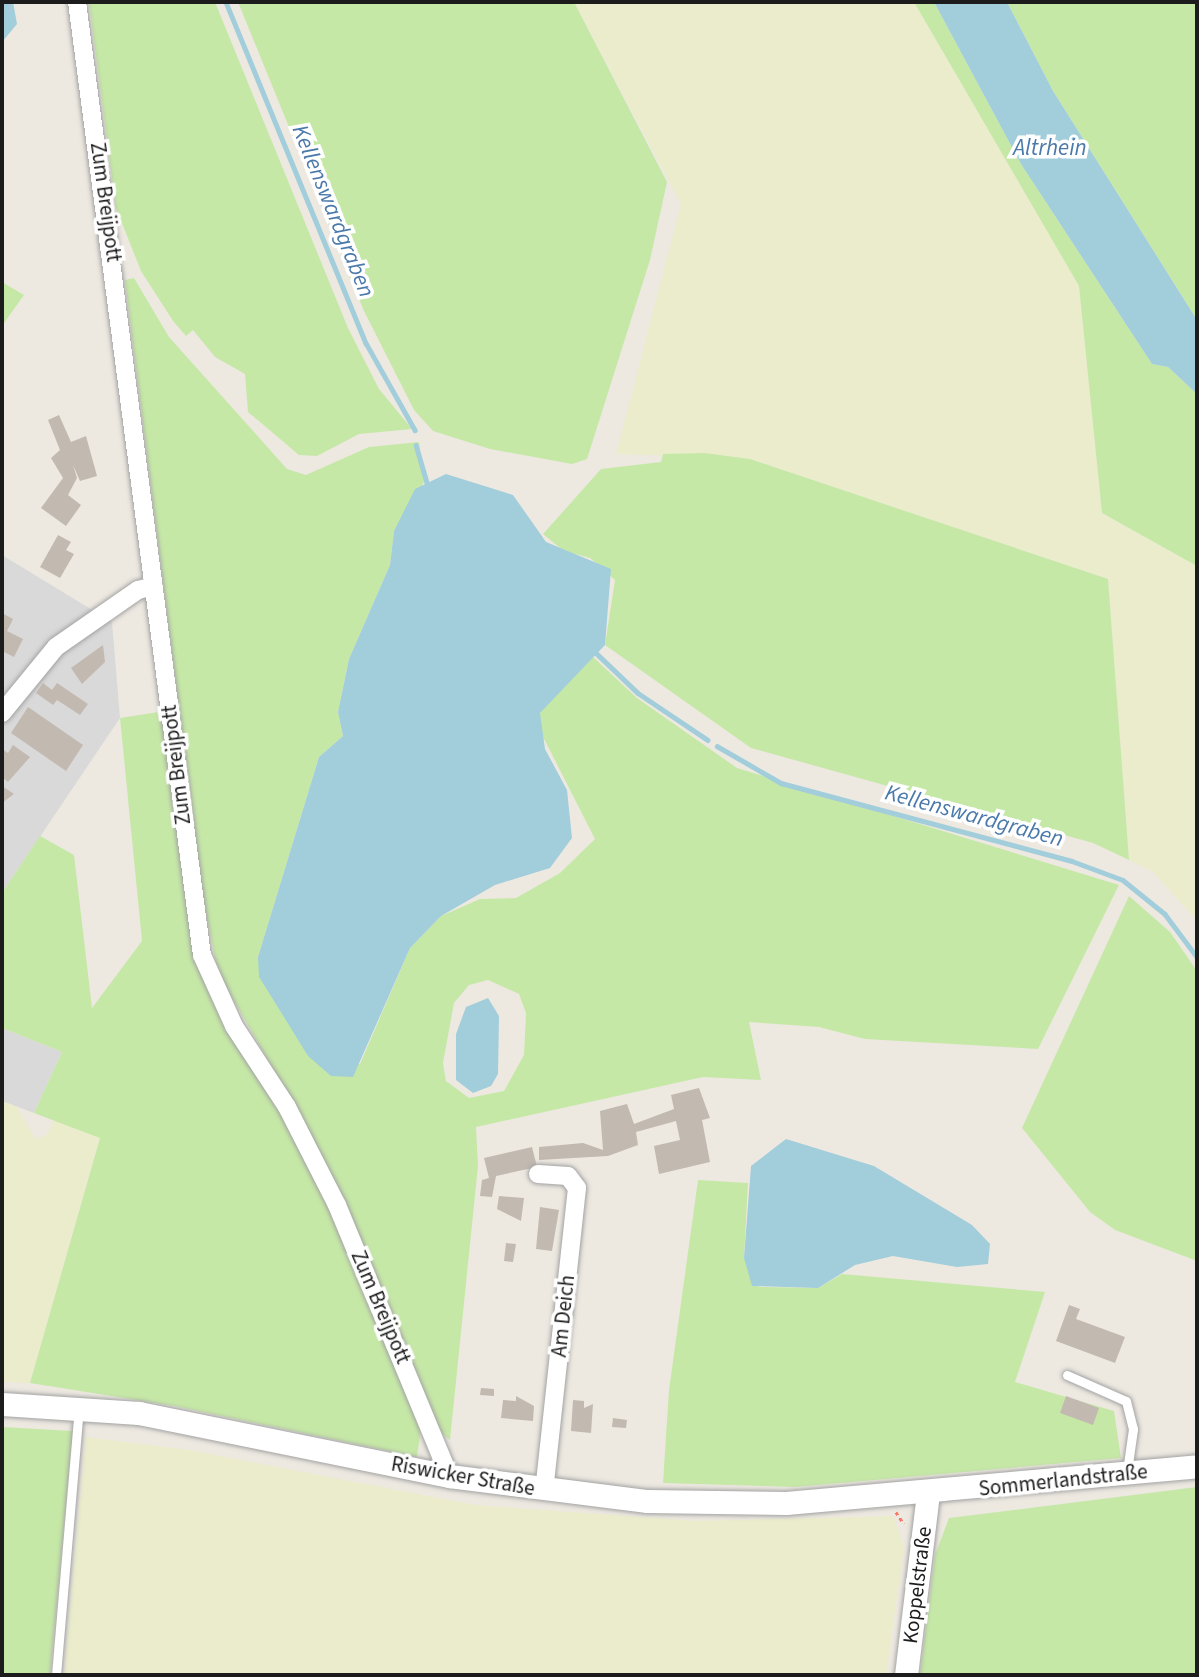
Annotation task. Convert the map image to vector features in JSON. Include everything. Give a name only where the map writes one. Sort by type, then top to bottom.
[{"type":"street","name":"Zum Breijpott","points":[[77,2],[202,955],[234,1026],[286,1107],[337,1205],[449,1476]]},
{"type":"street","points":[[2,713],[56,647],[138,590],[154,586]]},
{"type":"street","name":"Am Deich","points":[[538,1174],[568,1176],[577,1188],[544,1490]]},
{"type":"street","name":"Riswicker Straße","points":[[2,1404],[139,1413],[449,1476],[544,1490],[786,1503],[928,1494]]},
{"type":"street","name":"Sommerlandstraße","points":[[928,1494],[1197,1466]]},
{"type":"street","name":"Koppelstraße","points":[[906,1675],[928,1494]]},
{"type":"lane","points":[[1067,1375],[1126,1401],[1133,1429],[1127,1473]]},
{"type":"lane","points":[[56,1675],[79,1407]]},
{"type":"shaded area","points":[[2,555],[112,622],[120,718],[2,893]]},
{"type":"shaded area","points":[[2,1028],[62,1052],[34,1113],[2,1101]]},
{"type":"green space","points":[[89,2],[215,2],[348,328],[379,389],[412,429],[359,434],[317,456],[299,455],[248,412],[245,374],[215,357],[193,330],[186,336],[173,321],[141,271],[116,208]]},
{"type":"green space","points":[[238,2],[574,2],[667,182],[650,260],[587,459],[572,464],[490,449],[433,431],[414,410],[364,311]]},
{"type":"green space","points":[[574,2],[914,2],[1079,286],[1102,513],[1197,566],[1197,921],[1153,872],[1129,860],[1108,579],[750,459],[616,454],[681,204]]},
{"type":"green space","points":[[914,2],[934,2],[1021,164],[1152,364],[1168,367],[1197,394],[1197,566],[1102,513],[1079,286]]},
{"type":"green space","points":[[1007,2],[1197,2],[1197,320],[1053,91]]},
{"type":"green space","points":[[134,278],[169,337],[287,469],[306,475],[369,447],[419,442],[424,482],[394,531],[390,565],[349,659],[338,712],[343,736],[319,757],[258,957],[308,1056],[360,1064],[410,948],[441,916],[480,899],[516,898],[560,873],[595,839],[539,729],[540,712],[592,656],[637,698],[737,768],[1119,885],[1038,1049],[865,1039],[819,1027],[749,1022],[761,1080],[703,1077],[476,1127],[478,1166],[450,1440],[439,1431],[277,1076],[218,973],[203,897],[125,280]],"holes":[[[488,980],[519,994],[526,1013],[524,1055],[504,1091],[469,1098],[446,1081],[443,1063],[454,1003],[469,985]]]},
{"type":"green space","points":[[2,282],[24,295],[2,326]]},
{"type":"green space","points":[[704,453],[750,459],[1108,579],[1129,860],[1093,843],[751,748],[605,645],[615,580],[590,558],[564,551],[543,534],[601,469],[661,462],[663,454]]},
{"type":"green space","points":[[165,711],[188,907],[263,1081],[330,1204],[421,1428],[417,1457],[174,1406],[30,1383],[100,1138],[34,1113],[62,1052],[2,1028],[2,893],[40,836],[74,855],[92,1008],[142,941],[120,718]]},
{"type":"green space","points":[[1129,896],[1170,932],[1197,971],[1197,1261],[1115,1230],[1090,1212],[1022,1128]]},
{"type":"green space","points":[[2,1101],[17,1107],[35,1139],[47,1135],[54,1120],[100,1137],[30,1383],[2,1382]]},
{"type":"green space","points":[[698,1180],[748,1183],[744,1258],[759,1287],[818,1288],[842,1274],[1045,1292],[1015,1382],[1114,1411],[1121,1458],[795,1487],[663,1483],[669,1390]]},
{"type":"green space","points":[[2,1427],[73,1431],[50,1675],[2,1675]]},
{"type":"green space","points":[[86,1437],[189,1450],[475,1505],[696,1521],[893,1516],[904,1547],[886,1675],[64,1675]]},
{"type":"green space","points":[[1197,1487],[1197,1675],[920,1675],[935,1555],[949,1518]]},
{"type":"water","points":[[2,2],[13,2],[17,24],[2,42]]},
{"type":"water","name":"Altrhein","points":[[934,2],[1007,2],[1053,91],[1197,320],[1197,394],[1168,367],[1152,364],[1021,164]]},
{"type":"water","points":[[446,474],[513,495],[546,542],[611,569],[605,645],[540,713],[545,749],[567,790],[572,838],[550,868],[495,885],[441,916],[410,948],[353,1077],[331,1076],[308,1056],[259,977],[258,957],[319,757],[343,736],[338,712],[349,659],[390,565],[394,531],[415,489]]},
{"type":"water","points":[[488,998],[499,1016],[498,1074],[491,1086],[473,1093],[456,1080],[456,1034],[466,1007]]},
{"type":"water","points":[[786,1139],[874,1166],[972,1225],[990,1244],[988,1264],[957,1267],[893,1256],[855,1265],[818,1288],[752,1286],[744,1258],[751,1166]]},
{"type":"building","points":[[59,415],[71,442],[86,436],[97,476],[80,481],[73,465],[77,478],[68,495],[81,505],[66,526],[41,508],[63,478],[51,458],[60,450],[48,420]]},
{"type":"building","points":[[58,535],[71,542],[66,550],[74,554],[60,578],[40,567]]},
{"type":"building","points":[[2,613],[13,619],[7,631],[23,639],[14,657],[2,651]]},
{"type":"building","points":[[103,645],[105,662],[82,684],[71,668]]},
{"type":"building","points":[[43,683],[52,690],[57,683],[88,704],[80,715],[57,700],[53,705],[36,693]]},
{"type":"building","points":[[28,707],[83,745],[66,771],[11,733]]},
{"type":"building","points":[[13,745],[30,757],[8,782],[2,777],[2,749],[8,753]]},
{"type":"building","points":[[2,786],[14,794],[2,803]]},
{"type":"building","points":[[699,1088],[710,1118],[702,1120],[710,1162],[659,1174],[654,1146],[680,1140],[676,1121],[636,1132],[638,1145],[608,1156],[539,1160],[539,1147],[583,1143],[603,1150],[600,1111],[627,1104],[634,1124],[674,1109],[671,1095]]},
{"type":"building","points":[[532,1147],[537,1167],[496,1176],[492,1197],[480,1196],[482,1180],[489,1178],[484,1158]]},
{"type":"building","points":[[499,1196],[524,1198],[521,1221],[497,1209]]},
{"type":"building","points":[[540,1207],[559,1210],[552,1251],[536,1249]]},
{"type":"building","points":[[506,1243],[516,1244],[513,1262],[504,1261]]},
{"type":"building","points":[[1069,1305],[1080,1309],[1076,1319],[1125,1337],[1115,1363],[1056,1341]]},
{"type":"building","points":[[481,1388],[494,1389],[494,1396],[480,1395]]},
{"type":"building","points":[[516,1396],[534,1406],[533,1421],[501,1418],[503,1400],[516,1401]]},
{"type":"building","points":[[1066,1396],[1099,1408],[1093,1425],[1060,1413]]},
{"type":"building","points":[[573,1400],[584,1401],[584,1408],[593,1404],[591,1433],[571,1431]]},
{"type":"building","points":[[613,1418],[627,1420],[626,1428],[612,1427]]},
{"type":"waterway","name":"Kellenswardgraben","points":[[226,2],[366,343],[415,430]]},
{"type":"waterway","name":"Kellenswardgraben","points":[[416,445],[428,486]]},
{"type":"waterway","name":"Kellenswardgraben","points":[[593,650],[638,693],[708,740]]},
{"type":"waterway","name":"Kellenswardgraben","points":[[717,746],[781,783],[1072,861],[1123,880],[1165,914],[1197,957]]}]
